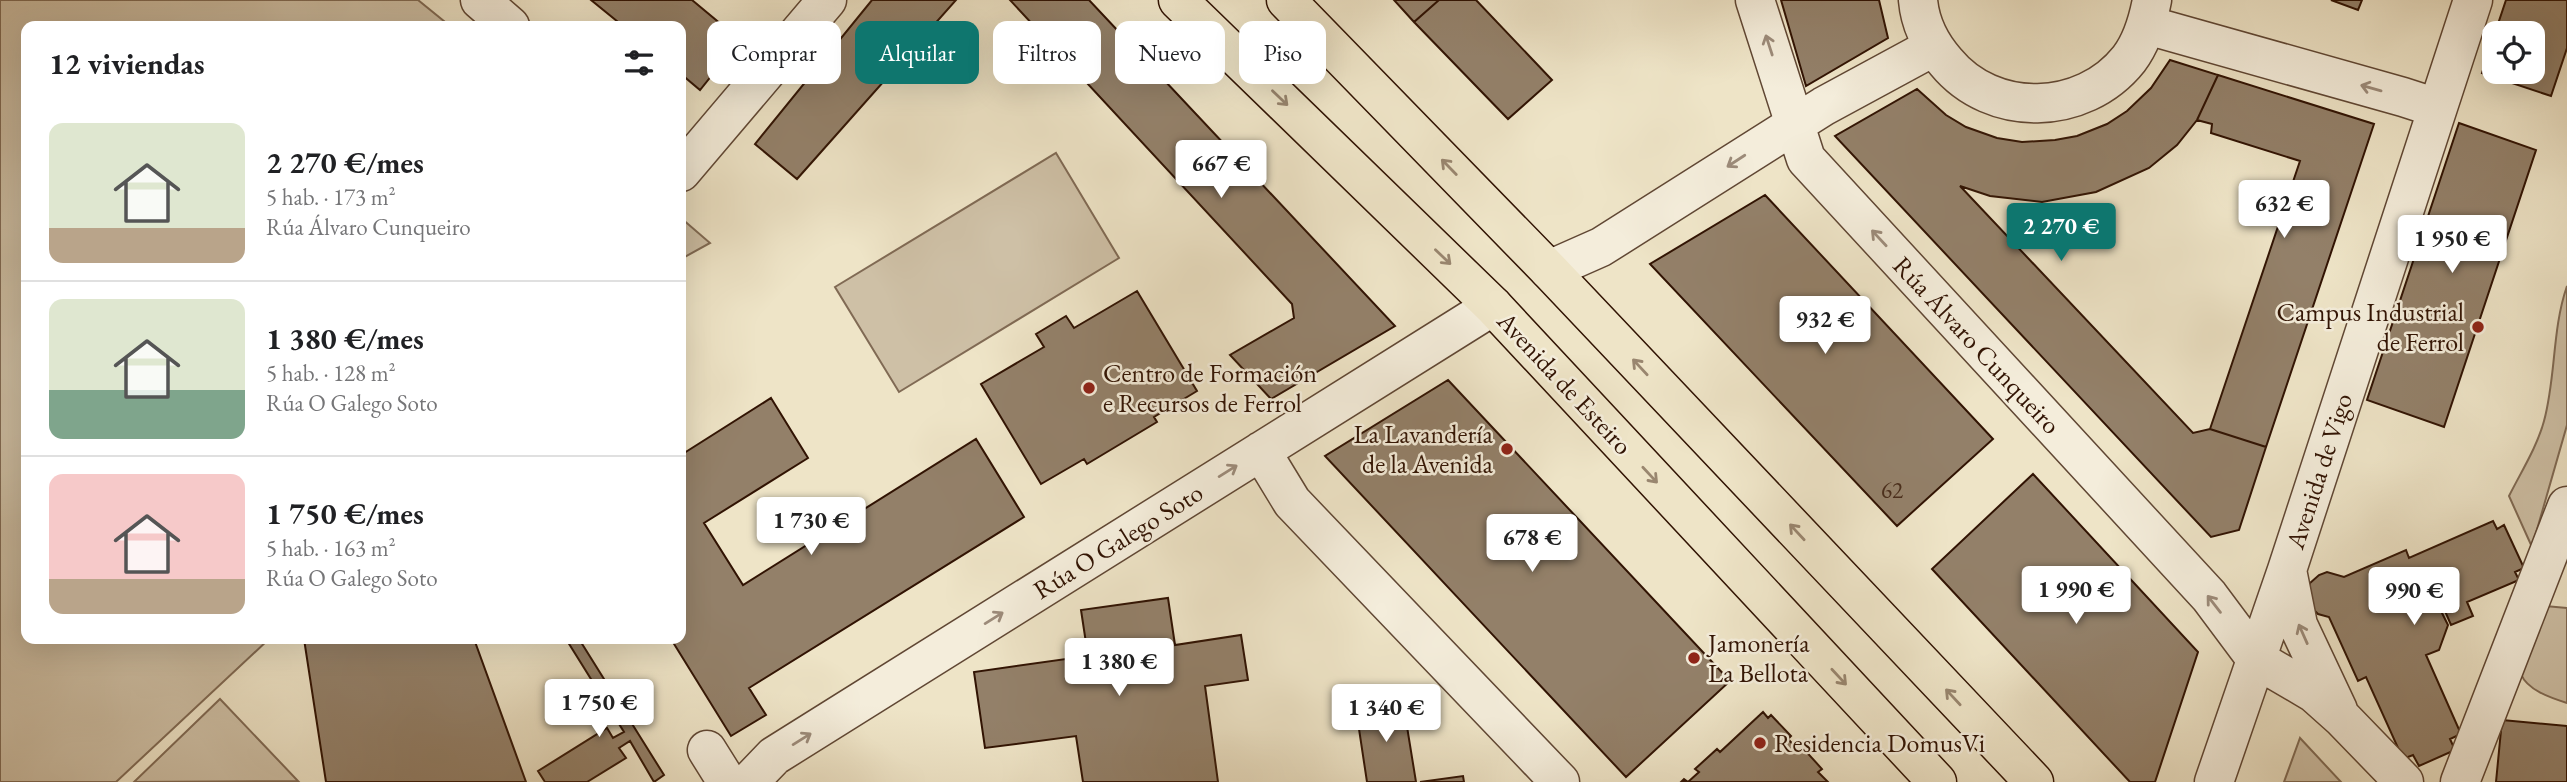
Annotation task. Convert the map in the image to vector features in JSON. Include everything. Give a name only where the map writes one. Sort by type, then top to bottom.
[{"type":"main road","name":"Avenida de Esteiro","points":[[1178,0],[1493,306],[1937,782]]},
{"type":"main road","points":[[1286,0],[1549,270],[2034,782]]},
{"type":"street","points":[[480,0],[504,21]]},
{"type":"street","points":[[686,166],[827,0]]},
{"type":"street","name":"Rúa Álvaro Cunqueiro","points":[[1755,0],[1806,159],[2209,596],[2256,659]]},
{"type":"street","points":[[1918,0],[1919,12],[1933,47],[1957,76],[1990,96],[2028,105],[2066,101],[2101,85],[2129,59],[2150,12],[2437,108]]},
{"type":"street","name":"Avenida de Vigo","points":[[2214,782],[2287,570],[2473,0]]},
{"type":"street","points":[[1549,270],[1611,241],[1824,106],[1933,47]]},
{"type":"street","name":"Rúa O Galego Soto","points":[[749,782],[774,756],[1493,306]]},
{"type":"street","points":[[1261,451],[1292,502],[1560,782]]},
{"type":"street","points":[[2460,782],[2555,572],[2567,506]]},
{"type":"street","points":[[2287,570],[2298,625],[2342,718]]},
{"type":"street","points":[[2256,659],[2314,693],[2404,782]]},
{"type":"street","points":[[707,750],[727,782]]},
{"type":"shaded area","points":[[0,0],[418,0],[444,21],[21,21],[21,644],[264,644],[116,782],[0,782]]},
{"type":"shaded area","points":[[1056,153],[1119,258],[899,392],[835,287]]},
{"type":"shaded area","points":[[686,222],[710,243],[686,256]]},
{"type":"shaded area","points":[[2567,286],[2567,425],[2532,547],[2509,496],[2533,450],[2544,421],[2559,319]]},
{"type":"shaded area","points":[[2545,606],[2567,608],[2567,703],[2534,689],[2521,674]]},
{"type":"shaded area","points":[[220,699],[298,781],[134,782]]},
{"type":"shaded area","points":[[2300,738],[2341,782],[2284,782]]},
{"type":"building","points":[[591,0],[692,0],[717,21],[707,21],[707,81],[700,90],[686,78],[686,21],[617,21]]},
{"type":"building","points":[[872,0],[956,0],[937,21],[855,21],[855,84],[881,84],[797,179],[755,144],[804,84],[841,84],[841,38]]},
{"type":"building","points":[[1010,0],[1089,0],[1115,28],[1115,84],[1168,84],[1395,326],[1271,399],[1230,355],[1294,318],[1292,304],[1088,84],[1101,84],[1101,21],[1029,21]]},
{"type":"building","points":[[1394,0],[1439,0],[1414,22]]},
{"type":"building","points":[[1439,0],[1476,0],[1552,80],[1508,119],[1414,22]]},
{"type":"building","points":[[1781,0],[1879,0],[1888,38],[1806,86]]},
{"type":"building","points":[[2331,0],[2362,0],[2358,10]]},
{"type":"building","points":[[2506,0],[2567,0],[2567,48],[2551,96],[2515,84],[2545,84],[2545,21],[2499,21]]},
{"type":"building","points":[[2170,60],[2218,75],[2197,120],[2177,145],[2149,168],[2096,192],[2042,202],[1990,196],[1960,186],[2193,433],[2210,429],[2266,447],[2239,530],[2211,537],[1835,136],[1917,89],[1946,115],[1966,127],[1997,138],[2022,142],[2077,136],[2107,124],[2127,111],[2151,88]]},
{"type":"building","points":[[2218,75],[2374,124],[2266,447],[2210,429],[2300,161],[2211,133],[2212,124],[2197,120]]},
{"type":"building","points":[[2459,123],[2536,150],[2444,427],[2367,400]]},
{"type":"building","points":[[1765,195],[1993,439],[1897,526],[1650,264]]},
{"type":"building","name":"Centro de Formación e Recursos de Ferrol","points":[[1137,291],[1197,391],[1154,417],[1157,422],[1087,464],[1084,459],[1041,484],[981,384],[1044,347],[1036,334],[1066,316],[1074,328]]},
{"type":"building","points":[[1448,380],[1730,681],[1626,777],[1325,456]]},
{"type":"building","points":[[771,398],[808,458],[704,523],[743,585],[976,439],[1024,517],[749,688],[766,715],[731,736],[674,644],[686,644],[686,452]]},
{"type":"building","points":[[2033,474],[2198,652],[2155,782],[2130,782],[1932,569]]},
{"type":"building","points":[[2493,521],[2497,529],[2504,525],[2524,568],[2515,572],[2519,580],[2467,602],[2473,616],[2451,625],[2445,611],[2442,613],[2448,625],[2439,650],[2426,655],[2461,734],[2450,739],[2455,750],[2419,766],[2413,755],[2403,759],[2366,677],[2358,681],[2329,617],[2318,614],[2310,606],[2310,583],[2327,572],[2344,577],[2406,550],[2409,558]]},
{"type":"building","points":[[1168,598],[1175,645],[1241,635],[1248,680],[1205,686],[1218,782],[1083,782],[1076,736],[985,748],[974,672],[1088,656],[1081,610]]},
{"type":"building","points":[[305,644],[476,644],[526,782],[326,782]]},
{"type":"building","points":[[569,644],[582,644],[664,775],[654,782],[630,741],[619,748],[626,758],[587,782],[545,782],[538,771],[607,728],[613,738],[624,732]]},
{"type":"building","points":[[1403,702],[1416,782],[1367,782],[1356,709]]},
{"type":"building","name":"Residencia DomusVi","points":[[1763,712],[1768,718],[1771,715],[1791,736],[1788,739],[1798,750],[1802,747],[1822,769],[1818,772],[1828,782],[1688,782],[1699,772],[1695,769],[1717,749],[1720,752]]},
{"type":"building","points":[[2502,720],[2567,726],[2567,782],[2496,782]]},
{"type":"building","points":[[1463,776],[1464,782],[1420,782]]},
{"type":"place","name":"Campus Industrial de Ferrol","points":[[2478,327]]},
{"type":"place","name":"Centro de Formación e Recursos de Ferrol","points":[[1089,388]]},
{"type":"place","name":"La Lavandería de la Avenida","points":[[1507,449]]},
{"type":"place","name":"Jamonería La Bellota","points":[[1694,658]]},
{"type":"place","name":"Residencia DomusVi","points":[[1760,743]]}]
